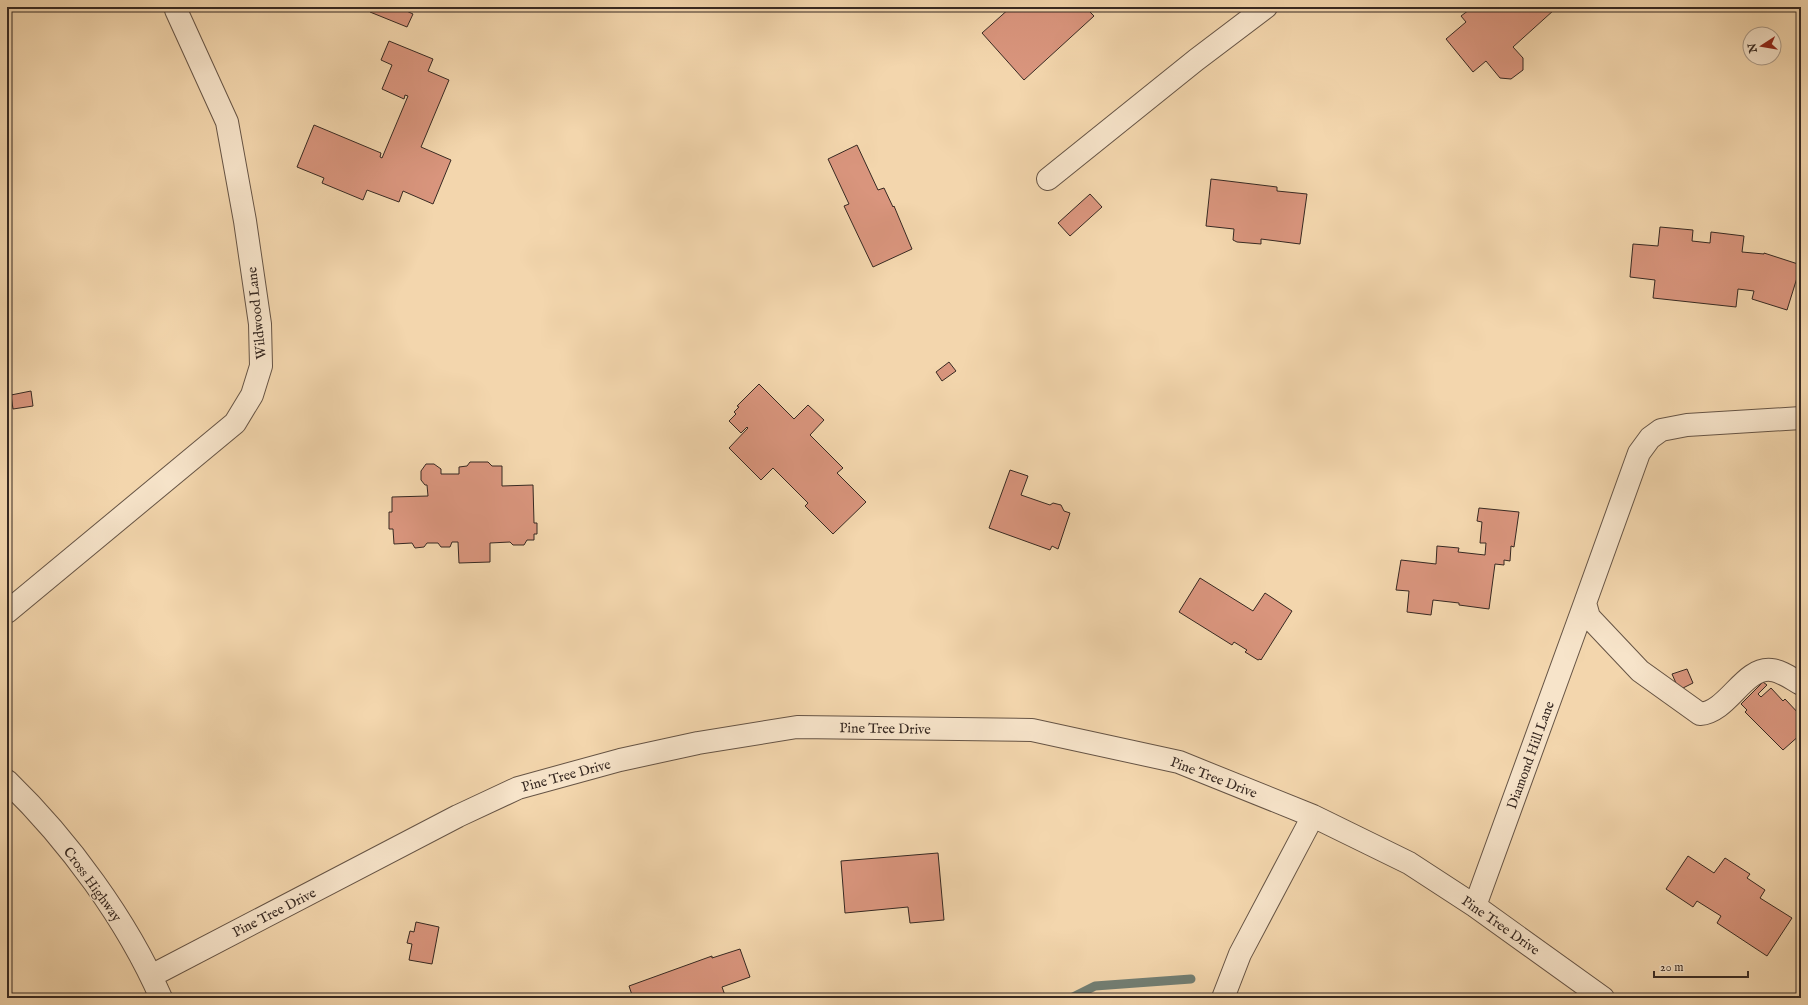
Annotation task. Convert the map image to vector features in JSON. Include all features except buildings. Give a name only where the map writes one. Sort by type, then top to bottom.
[{"type":"street","points":[[1048,178],[1196,60],[1266,7]]},
{"type":"street","name":"Wildwood Lane","points":[[7,612],[235,423],[252,396],[261,366],[260,324],[245,221],[226,122],[176,10]]},
{"type":"street","name":"Diamond Hill Lane","points":[[1475,906],[1639,453],[1650,438],[1661,430],[1687,425],[1801,418]]},
{"type":"street","points":[[1585,603],[1589,617],[1640,671],[1700,714],[1708,713],[1716,709],[1740,686],[1760,670],[1780,672],[1801,684]]},
{"type":"street","name":"Pine Tree Drive","points":[[151,976],[458,816],[518,788],[620,760],[698,743],[797,727],[1032,730],[1179,762],[1313,816],[1409,863],[1475,906],[1603,998]]},
{"type":"street","name":"Cross Highway","points":[[7,781],[66,846],[110,905],[132,939],[161,998]]},
{"type":"street","points":[[1223,998],[1240,954],[1313,816]]},
{"type":"waterway","points":[[1071,998],[1095,986],[1191,979]]}]
